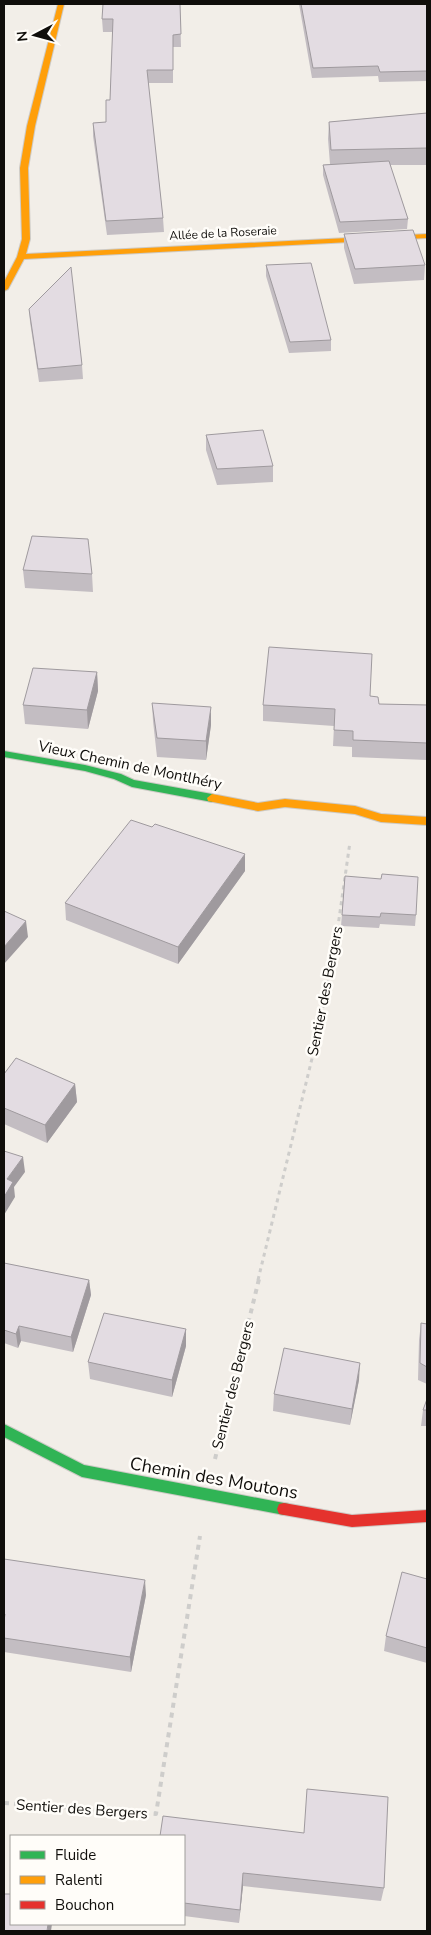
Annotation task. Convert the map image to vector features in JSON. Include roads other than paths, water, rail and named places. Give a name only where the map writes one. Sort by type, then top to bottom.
[{"type":"street","points":[[4,289],[21,257],[26,239],[24,168],[31,126],[62,4]]},
{"type":"street","name":"Allée de la Roseraie","points":[[21,257],[427,236]]},
{"type":"street","name":"Vieux Chemin de Montlhéry","points":[[4,754],[95,770],[114,774],[132,783],[258,807],[285,803],[355,810],[381,818],[427,821]]},
{"type":"street","name":"Chemin des Moutons","points":[[4,1430],[82,1471],[206,1496],[352,1521],[427,1516]]}]
